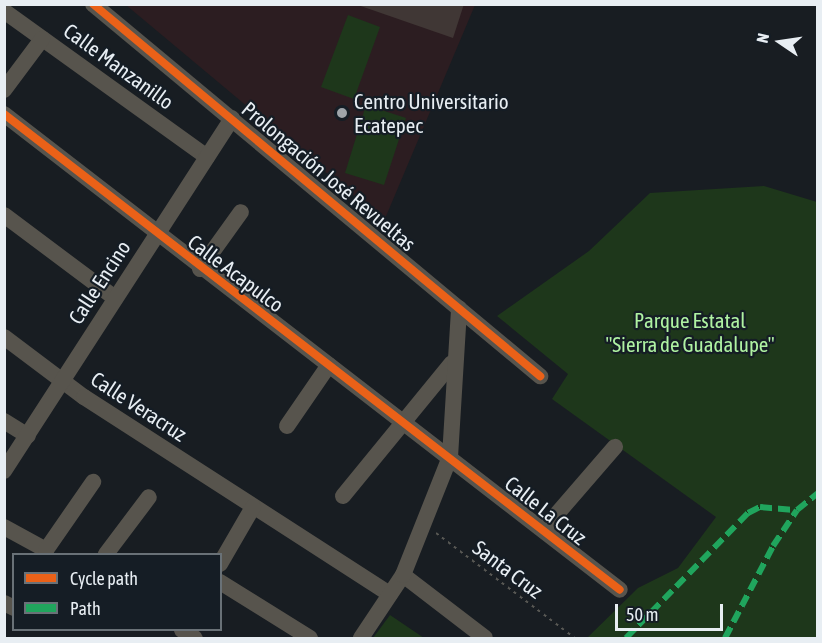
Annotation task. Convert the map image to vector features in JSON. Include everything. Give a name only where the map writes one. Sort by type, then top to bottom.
[{"type":"street","name":"Prolongación José Revueltas","points":[[93,4],[540,376]]},
{"type":"street","name":"Calle Manzanillo","points":[[4,11],[207,157]]},
{"type":"street","points":[[4,90],[42,39]]},
{"type":"street","name":"Calle Acapulco","points":[[4,114],[156,236],[450,457]]},
{"type":"street","name":"Calle Encino","points":[[4,471],[232,118]]},
{"type":"street","points":[[200,268],[241,212]]},
{"type":"street","points":[[4,215],[116,298]]},
{"type":"street","points":[[361,639],[403,575],[450,457],[453,363],[459,308]]},
{"type":"street","name":"Calle Veracruz","points":[[4,337],[61,380],[390,594]]},
{"type":"street","points":[[343,496],[453,363]]},
{"type":"street","points":[[287,426],[329,365]]},
{"type":"street","points":[[4,421],[28,436]]},
{"type":"street","points":[[543,530],[615,447]]},
{"type":"street","name":"Calle La Cruz","points":[[450,457],[620,591]]},
{"type":"street","points":[[4,527],[46,550],[93,482]]},
{"type":"street","points":[[107,553],[149,497]]},
{"type":"street","points":[[222,561],[253,507]]},
{"type":"street","points":[[403,575],[485,639]]},
{"type":"street","points":[[222,583],[310,639]]},
{"type":"shaded area","name":"Centro Universitario Ecatepec","points":[[126,5],[475,5],[384,221]]},
{"type":"green space","points":[[348,15],[380,27],[354,99],[321,87]]},
{"type":"green space","points":[[366,105],[406,118],[384,185],[345,173]]},
{"type":"green space","name":"Parque Estatal \"Sierra de Guadalupe\"","points":[[764,186],[817,202],[817,638],[587,638],[638,588],[678,568],[716,517],[552,399],[568,374],[497,316],[589,251],[650,193]]},
{"type":"green space","points":[[390,615],[424,638],[373,638]]},
{"type":"building","points":[[355,4],[464,4],[453,38]]},
{"type":"marked path","points":[[725,638],[773,546],[797,510],[818,493]]},
{"type":"marked path","points":[[626,638],[748,513],[760,507],[797,510]]},
{"type":"cycle path","points":[[93,4],[540,376]]},
{"type":"cycle path","points":[[4,114],[620,590]]},
{"type":"place","name":"Centro Universitario Ecatepec","points":[[342,113]]}]
